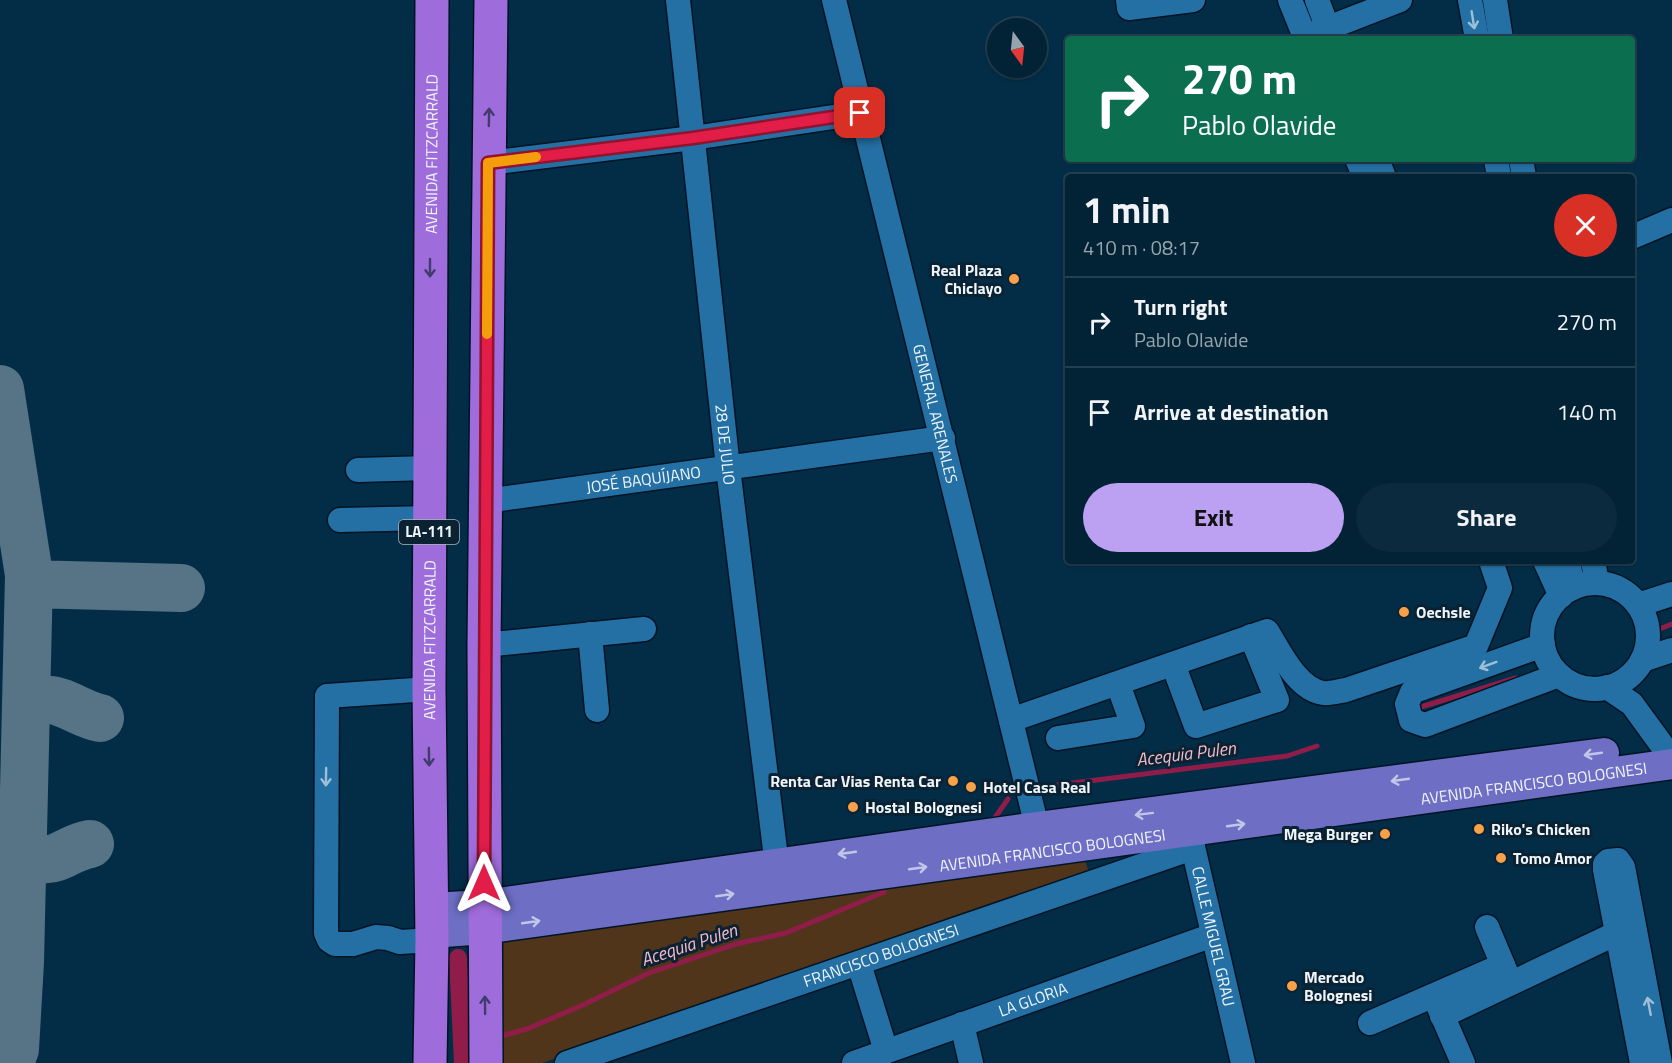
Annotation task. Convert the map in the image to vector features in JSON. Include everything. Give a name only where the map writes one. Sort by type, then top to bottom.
[{"type":"highway","name":"AVENIDA FITZCARRALD","points":[[430,1063],[432,927],[429,468],[432,0]]},
{"type":"highway","points":[[486,1063],[484,645],[491,0]]},
{"type":"main road","name":"AVENIDA FRANCISCO BOLOGNESI","points":[[432,927],[484,917],[778,875],[1189,829],[1670,753]]},
{"type":"main road","name":"AVENIDA FRANCISCO BOLOGNESI","points":[[778,875],[1037,827],[1189,829]]},
{"type":"street","name":"28 DE JULIO","points":[[678,0],[728,468],[778,875]]},
{"type":"street","name":"GENERAL ARENALES","points":[[834,0],[1037,827]]},
{"type":"street","points":[[1128,0],[1129,8],[1193,0]]},
{"type":"street","points":[[1290,0],[1305,36]]},
{"type":"street","points":[[1317,0],[1330,34],[1400,0]]},
{"type":"street","points":[[1470,0],[1476,36]]},
{"type":"street","points":[[1495,0],[1501,36]]},
{"type":"street","points":[[488,163],[693,138],[860,113]]},
{"type":"street","points":[[1635,236],[1672,220]]},
{"type":"street","name":"JOSÉ BAQUÍJANO","points":[[486,501],[943,438]]},
{"type":"street","points":[[358,470],[429,468]]},
{"type":"street","points":[[340,520],[429,518]]},
{"type":"street","points":[[1011,720],[1267,631],[1300,680],[1308,688],[1324,693],[1346,690],[1476,646],[1500,588],[1492,564]]},
{"type":"street","points":[[1547,564],[1567,592]]},
{"type":"street","points":[[1567,592],[1568,564]]},
{"type":"street","points":[[1635,668],[1647,647],[1648,632],[1645,618],[1638,605],[1627,594],[1612,586],[1595,572],[1567,592],[1552,606],[1545,618],[1542,631],[1543,645],[1548,661],[1558,675],[1573,684],[1589,688],[1606,687],[1635,668],[1672,650]]},
{"type":"street","points":[[1638,605],[1672,594]]},
{"type":"street","points":[[484,645],[644,629]]},
{"type":"street","points":[[590,634],[597,710]]},
{"type":"street","points":[[1173,664],[1196,726],[1277,700],[1251,636]]},
{"type":"street","points":[[1543,645],[1412,692],[1407,704],[1411,720],[1425,725],[1558,675]]},
{"type":"street","points":[[1635,668],[1670,753]]},
{"type":"street","points":[[1058,738],[1133,726],[1118,684]]},
{"type":"street","points":[[1606,687],[1632,704],[1670,753]]},
{"type":"street","points":[[429,689],[327,696],[326,933],[329,940],[335,944],[353,944],[376,937],[400,942],[432,927]]},
{"type":"street","name":"CALLE MIGUEL GRAU","points":[[1189,829],[1244,1063]]},
{"type":"street","name":"FRANCISCO BOLOGNESI","points":[[567,1063],[859,964],[1189,829]]},
{"type":"street","points":[[1642,1063],[1605,870],[1605,864],[1613,860],[1618,860],[1623,867],[1660,1063]]},
{"type":"street","points":[[1487,927],[1507,974]]},
{"type":"street","points":[[1370,1023],[1438,1005],[1507,974],[1617,933]]},
{"type":"street","name":"LA GLORIA","points":[[854,1063],[1213,935]]},
{"type":"street","points":[[859,964],[886,1052]]},
{"type":"street","points":[[1438,1005],[1463,1063]]},
{"type":"street","points":[[963,1024],[971,1063]]},
{"type":"shaded area","points":[[1082,853],[1089,872],[542,1063],[498,1063],[500,932]]},
{"type":"waterway","name":"Acequia Pulen","points":[[1657,630],[1672,624]]},
{"type":"waterway","name":"Acequia Pulen","points":[[1421,707],[1516,678]]},
{"type":"waterway","name":"Acequia Pulen","points":[[1057,785],[1287,756],[1317,746]]},
{"type":"waterway","name":"Acequia Pulen","points":[[994,819],[1008,799]]},
{"type":"waterway","name":"Acequia Pulen","points":[[505,1035],[527,1029],[649,973],[736,944],[786,933],[884,892]]},
{"type":"waterway","points":[[458,958],[463,1063]]},
{"type":"waterway","name":"Acequia Pulen","points":[[464,1048],[472,1046]]},
{"type":"taxiway","points":[[0,389],[29,575],[20,962],[15,1049],[10,1063]]},
{"type":"taxiway","points":[[29,584],[181,588]]},
{"type":"taxiway","points":[[26,711],[34,703],[52,700],[100,718]]},
{"type":"taxiway","points":[[23,845],[32,854],[48,859],[90,844]]},
{"type":"slow traffic","points":[[487,334],[488,163],[536,157]]},
{"type":"place","name":"Real Plaza Chiclayo","points":[[1014,279]]},
{"type":"place","name":"Oechsle","points":[[1404,612]]},
{"type":"place","name":"Renta Car Vias Renta Car","points":[[953,781]]},
{"type":"place","name":"Hotel Casa Real","points":[[971,787]]},
{"type":"place","name":"Hostal Bolognesi","points":[[853,807]]},
{"type":"place","name":"Riko's Chicken","points":[[1479,829]]},
{"type":"place","name":"Mega Burger","points":[[1385,834]]},
{"type":"place","name":"Tomo Amor","points":[[1501,858]]},
{"type":"place","name":"Mercado Bolognesi","points":[[1292,986]]},
{"type":"route","points":[[484,883],[488,163],[693,138],[860,113]]}]
